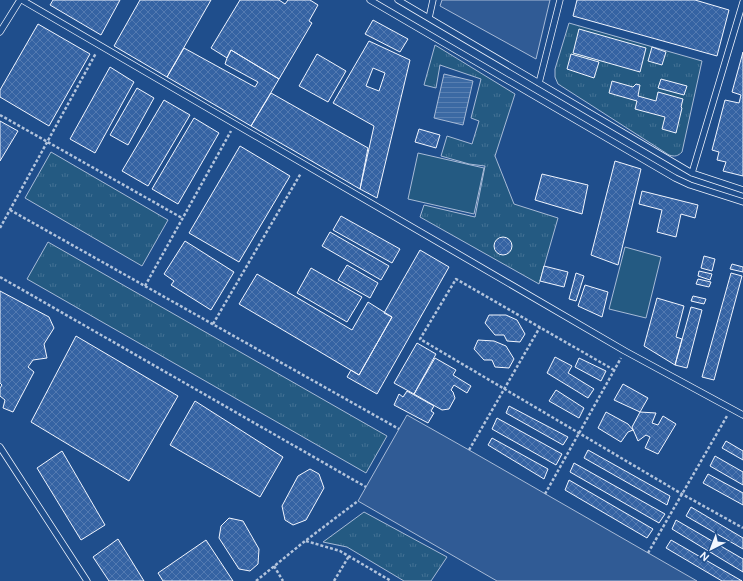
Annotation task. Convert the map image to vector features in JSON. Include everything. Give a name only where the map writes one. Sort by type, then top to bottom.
[{"type":"lane","points":[[0,32],[21,0],[625,351],[743,415]]},
{"type":"lane","points":[[370,0],[676,178],[690,185],[743,202]]},
{"type":"lane","points":[[398,0],[692,173],[743,190]]},
{"type":"lane","points":[[429,18],[433,0]]},
{"type":"lane","points":[[539,83],[560,0]]},
{"type":"lane","points":[[692,173],[743,2]]},
{"type":"lane","points":[[0,447],[87,581]]},
{"type":"path","points":[[0,228],[101,46]]},
{"type":"path","points":[[0,115],[182,218]]},
{"type":"path","points":[[145,286],[235,124]]},
{"type":"path","points":[[213,324],[306,165]]},
{"type":"path","points":[[10,210],[399,429]]},
{"type":"path","points":[[0,277],[366,487]]},
{"type":"path","points":[[614,370],[456,279],[420,339],[682,494],[743,528]]},
{"type":"path","points":[[469,450],[540,327]]},
{"type":"path","points":[[545,494],[625,351]]},
{"type":"path","points":[[648,552],[732,408]]},
{"type":"path","points":[[256,581],[305,541],[358,501]]},
{"type":"path","points":[[305,541],[340,551],[391,581]]},
{"type":"path","points":[[334,581],[349,556]]},
{"type":"path","points":[[274,566],[283,581]]},
{"type":"green space","points":[[569,23],[702,61],[681,153],[675,156],[669,155],[558,84],[555,77],[555,69]]},
{"type":"green space","points":[[435,45],[515,94],[495,156],[514,204],[558,218],[539,284],[420,217],[424,205],[475,217],[485,166],[469,164],[441,156],[447,136],[472,144],[479,121],[471,118],[481,79],[440,65],[436,88],[424,85]]},
{"type":"green space","points":[[51,152],[168,220],[142,266],[25,198]]},
{"type":"green space","points":[[418,153],[484,168],[474,214],[408,199]]},
{"type":"green space","points":[[48,242],[387,436],[366,473],[27,279]]},
{"type":"green space","points":[[625,247],[661,257],[646,318],[609,309]]},
{"type":"green space","points":[[364,512],[447,557],[431,581],[404,581],[347,547],[323,542]]},
{"type":"shaded area","points":[[442,0],[550,0],[536,59],[440,6]]},
{"type":"shaded area","points":[[444,74],[473,81],[463,125],[434,118]]},
{"type":"shaded area","points":[[407,415],[697,581],[497,581],[358,501]]},
{"type":"building","points":[[53,0],[120,0],[101,35],[50,5]]},
{"type":"building","points":[[140,0],[211,0],[167,77],[114,46]]},
{"type":"building","points":[[240,0],[279,0],[285,4],[288,0],[310,0],[318,5],[309,21],[312,23],[279,79],[231,50],[227,58],[211,48]]},
{"type":"building","points":[[577,0],[695,0],[729,10],[717,56],[573,16]]},
{"type":"building","points":[[373,20],[408,39],[400,52],[365,34]]},
{"type":"building","points":[[38,24],[90,54],[49,126],[0,97],[0,90]]},
{"type":"building","points":[[579,29],[646,48],[640,72],[573,53]]},
{"type":"building","points":[[369,41],[410,60],[377,198],[360,189],[374,126],[333,103]],"holes":[[[373,68],[385,73],[379,91],[366,86]]]},
{"type":"building","points":[[652,47],[666,52],[662,65],[648,61]]},
{"type":"building","points":[[184,48],[255,87],[258,82],[225,64],[231,50],[279,79],[251,126],[167,77]]},
{"type":"building","points":[[743,52],[743,176],[723,171],[726,162],[717,160],[719,152],[712,150],[725,100],[739,103],[741,95],[732,92]]},
{"type":"building","points":[[317,54],[346,71],[328,102],[299,86]]},
{"type":"building","points":[[571,54],[599,62],[594,78],[567,69]]},
{"type":"building","points":[[110,67],[134,82],[95,153],[70,139]]},
{"type":"building","points":[[661,79],[687,86],[684,95],[658,88]]},
{"type":"building","points":[[612,81],[633,87],[636,84],[640,85],[638,96],[656,101],[658,92],[683,99],[676,133],[662,129],[665,117],[635,109],[637,101],[609,93]]},
{"type":"building","points":[[137,88],[154,98],[128,145],[110,135]]},
{"type":"building","points":[[271,93],[368,148],[360,189],[251,126]]},
{"type":"building","points":[[164,100],[190,115],[148,186],[122,171]]},
{"type":"building","points":[[194,118],[219,133],[178,204],[152,189]]},
{"type":"building","points":[[0,121],[18,131],[0,161]]},
{"type":"building","points":[[419,129],[440,135],[436,148],[415,142]]},
{"type":"building","points":[[240,146],[290,176],[239,262],[189,233]]},
{"type":"building","points":[[615,161],[641,169],[618,265],[591,255]]},
{"type":"building","points":[[542,174],[588,185],[582,214],[535,200]]},
{"type":"building","points":[[642,191],[698,205],[695,218],[681,214],[676,237],[657,232],[662,210],[639,204]]},
{"type":"building","points":[[341,216],[400,249],[392,263],[333,230]]},
{"type":"building","points":[[330,232],[389,266],[381,280],[322,246]]},
{"type":"building","points":[[499,237],[507,237],[512,242],[510,253],[507,255],[499,255],[494,250],[494,242]]},
{"type":"building","points":[[185,241],[234,272],[211,310],[171,285],[174,281],[164,274]]},
{"type":"building","points":[[420,250],[449,267],[377,394],[347,377],[351,370],[359,375],[392,317],[384,313]]},
{"type":"building","points":[[704,256],[715,259],[712,271],[701,268]]},
{"type":"building","points":[[732,264],[743,267],[743,272],[730,269]]},
{"type":"building","points":[[347,265],[378,283],[370,298],[338,280]]},
{"type":"building","points":[[544,266],[568,272],[564,287],[540,281]]},
{"type":"building","points":[[311,268],[362,297],[347,322],[297,293]]},
{"type":"building","points":[[699,271],[712,274],[710,280],[698,276]]},
{"type":"building","points":[[576,273],[584,276],[576,301],[569,299]]},
{"type":"building","points":[[731,273],[742,276],[714,380],[702,377]]},
{"type":"building","points":[[257,274],[352,330],[368,302],[392,317],[359,375],[239,304]]},
{"type":"building","points":[[698,279],[711,282],[709,287],[696,284]]},
{"type":"building","points":[[585,285],[608,292],[602,317],[578,306]]},
{"type":"building","points":[[0,291],[49,317],[54,328],[44,344],[47,358],[33,360],[28,367],[34,372],[13,412],[3,408],[5,400],[0,396],[0,388],[2,385],[0,383]]},
{"type":"building","points":[[693,296],[706,299],[704,304],[691,301]]},
{"type":"building","points":[[657,298],[684,306],[676,337],[682,339],[675,365],[644,346]]},
{"type":"building","points":[[691,307],[702,310],[687,368],[675,365]]},
{"type":"building","points":[[489,315],[506,315],[517,320],[525,334],[520,342],[507,341],[504,335],[495,335],[485,323]]},
{"type":"building","points":[[76,336],[178,396],[129,481],[31,422]]},
{"type":"building","points":[[478,340],[494,341],[506,346],[514,359],[509,368],[495,367],[492,360],[484,360],[474,349]]},
{"type":"building","points":[[417,343],[436,354],[414,394],[394,383]]},
{"type":"building","points":[[555,357],[572,366],[568,373],[594,389],[588,398],[547,373]]},
{"type":"building","points":[[435,358],[456,370],[453,375],[471,386],[467,393],[454,385],[451,390],[455,398],[449,409],[442,410],[414,394]]},
{"type":"building","points":[[579,358],[606,371],[601,381],[575,367]]},
{"type":"building","points":[[623,384],[648,398],[640,412],[614,400]]},
{"type":"building","points":[[556,390],[584,408],[579,418],[549,401]]},
{"type":"building","points":[[407,391],[434,406],[431,411],[434,413],[428,423],[394,405],[399,394],[403,397]]},
{"type":"building","points":[[195,401],[283,457],[260,497],[170,445]]},
{"type":"building","points":[[509,406],[568,437],[563,445],[506,413]]},
{"type":"building","points":[[606,412],[628,424],[633,430],[628,432],[621,442],[598,428]]},
{"type":"building","points":[[640,412],[656,413],[652,423],[658,425],[663,416],[676,424],[658,454],[645,448],[650,437],[646,435],[638,441],[632,427]]},
{"type":"building","points":[[497,418],[562,454],[556,465],[492,429]]},
{"type":"building","points":[[492,438],[548,469],[544,479],[488,445]]},
{"type":"building","points":[[726,441],[743,451],[743,460],[722,448]]},
{"type":"building","points":[[588,450],[670,496],[667,505],[584,458]]},
{"type":"building","points":[[62,451],[105,525],[81,540],[37,468]]},
{"type":"building","points":[[715,456],[743,472],[743,485],[710,466]]},
{"type":"building","points":[[574,463],[665,514],[659,523],[570,472]]},
{"type":"building","points":[[310,469],[319,474],[324,488],[306,520],[293,525],[285,520],[282,506],[298,476]]},
{"type":"building","points":[[708,474],[743,493],[743,505],[703,483]]},
{"type":"building","points":[[569,480],[653,529],[647,538],[565,490]]},
{"type":"building","points":[[691,507],[743,538],[743,549],[686,516]]},
{"type":"building","points":[[229,518],[243,521],[259,549],[258,564],[250,571],[239,569],[219,538],[221,526]]},
{"type":"building","points":[[676,520],[743,559],[743,572],[672,529]]},
{"type":"building","points":[[118,539],[144,581],[109,581],[93,557]]},
{"type":"building","points":[[206,540],[233,581],[163,581],[158,573]]},
{"type":"building","points":[[671,540],[742,581],[722,581],[666,548]]}]
